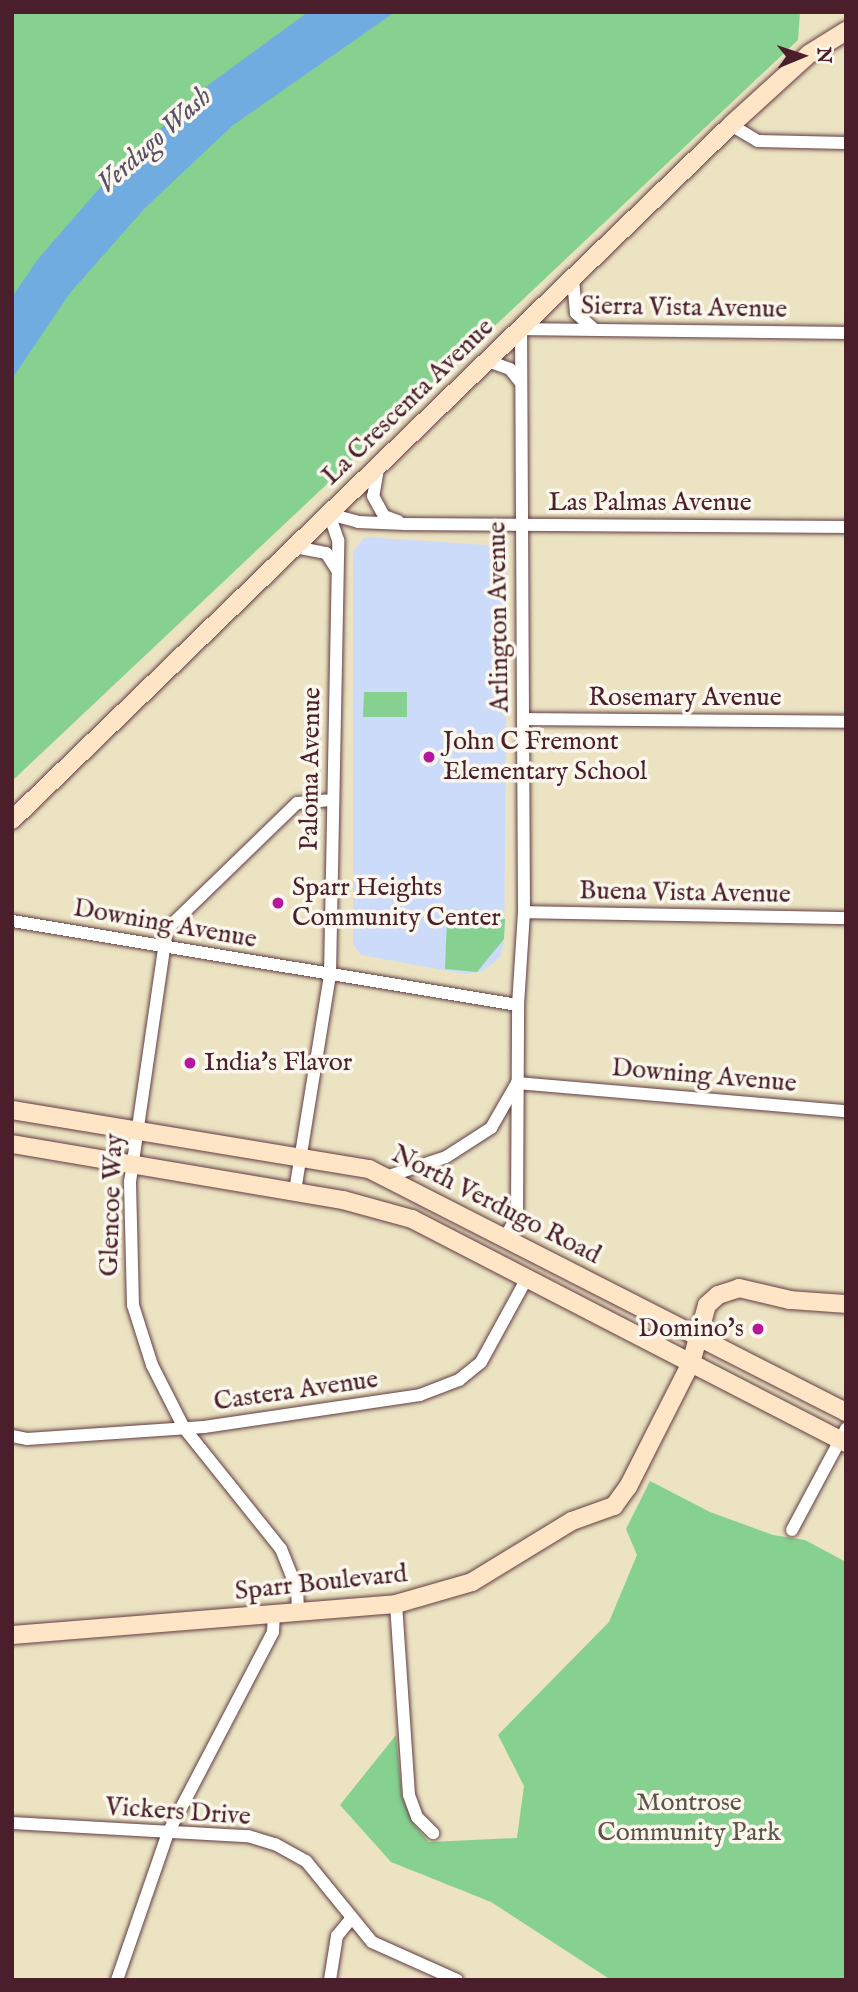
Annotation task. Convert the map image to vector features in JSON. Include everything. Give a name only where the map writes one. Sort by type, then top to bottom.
[{"type":"main road","name":"La Crescenta Avenue","points":[[12,820],[731,125],[809,54],[846,31]]},
{"type":"main road","name":"North Verdugo Road","points":[[12,1111],[301,1156],[386,1177],[846,1412]]},
{"type":"main road","name":"North Verdugo Road","points":[[12,1144],[131,1161],[295,1191],[379,1208],[412,1219],[691,1363],[844,1438]]},
{"type":"main road","points":[[691,1363],[696,1336],[707,1305],[725,1290],[846,1304]]},
{"type":"main road","name":"Sparr Boulevard","points":[[12,1635],[396,1604],[472,1582],[572,1521],[612,1507],[628,1488],[691,1363]]},
{"type":"street","points":[[731,125],[758,141],[846,143]]},
{"type":"street","points":[[573,279],[576,313],[587,327],[598,330]]},
{"type":"street","name":"Sierra Vista Avenue","points":[[522,329],[846,333]]},
{"type":"street","name":"Arlington Avenue","points":[[506,1236],[517,1216],[518,1005],[524,912],[522,329]]},
{"type":"street","points":[[488,361],[516,372],[522,385]]},
{"type":"street","points":[[379,467],[373,485],[378,508],[384,516],[405,524]]},
{"type":"street","name":"Las Palmas Avenue","points":[[329,514],[351,521],[405,524],[846,527]]},
{"type":"street","name":"Paloma Avenue","points":[[295,1191],[330,975],[338,540],[329,514]]},
{"type":"street","points":[[295,547],[326,553],[338,572]]},
{"type":"street","name":"Rosemary Avenue","points":[[523,719],[846,722]]},
{"type":"street","name":"Glencoe Way","points":[[298,1613],[297,1589],[281,1549],[184,1428],[152,1365],[134,1305],[131,1161],[169,926],[289,810],[305,800],[333,800]]},
{"type":"street","name":"Buena Vista Avenue","points":[[524,912],[846,918]]},
{"type":"street","name":"Downing Avenue","points":[[12,921],[518,1005]]},
{"type":"street","points":[[386,1177],[446,1157],[491,1128],[517,1083]]},
{"type":"street","name":"Downing Avenue","points":[[517,1083],[846,1111]]},
{"type":"street","name":"Castera Avenue","points":[[12,1436],[184,1428],[304,1416],[420,1395],[450,1384],[481,1362],[527,1278]]},
{"type":"street","points":[[792,1530],[844,1438]]},
{"type":"street","points":[[396,1604],[409,1795],[417,1817],[433,1833]]},
{"type":"street","points":[[117,1980],[168,1833],[273,1632],[274,1614]]},
{"type":"street","name":"Vickers Drive","points":[[12,1824],[248,1836],[275,1844],[306,1861],[351,1919],[389,1953],[457,1980]]},
{"type":"street","points":[[330,1980],[337,1936],[351,1919]]},
{"type":"shaded area","name":"John C Fremont Elementary School","points":[[365,537],[501,546],[508,551],[504,942],[500,957],[483,971],[465,974],[361,955],[353,944],[353,551]]},
{"type":"green space","points":[[12,12],[800,12],[798,40],[12,781]]},
{"type":"green space","points":[[364,692],[407,692],[407,717],[363,717]]},
{"type":"green space","points":[[447,919],[505,919],[504,939],[477,972],[445,969]]},
{"type":"green space","name":"Montrose Community Park","points":[[650,1481],[710,1512],[773,1535],[805,1540],[846,1562],[846,1980],[611,1980],[491,1902],[391,1862],[340,1805],[396,1735],[402,1796],[414,1825],[429,1842],[517,1838],[524,1786],[498,1735],[609,1622],[637,1555],[626,1529]]},
{"type":"water","name":"Verdugo Wash","points":[[308,12],[395,12],[232,126],[144,209],[70,293],[12,379],[12,297],[38,259],[111,175],[204,88]]},
{"type":"place","name":"John C Fremont Elementary School","points":[[429,757]]},
{"type":"place","name":"Sparr Heights Community Center","points":[[278,903]]},
{"type":"place","name":"India's Flavor","points":[[190,1063]]},
{"type":"place","name":"Domino's","points":[[758,1329]]}]
